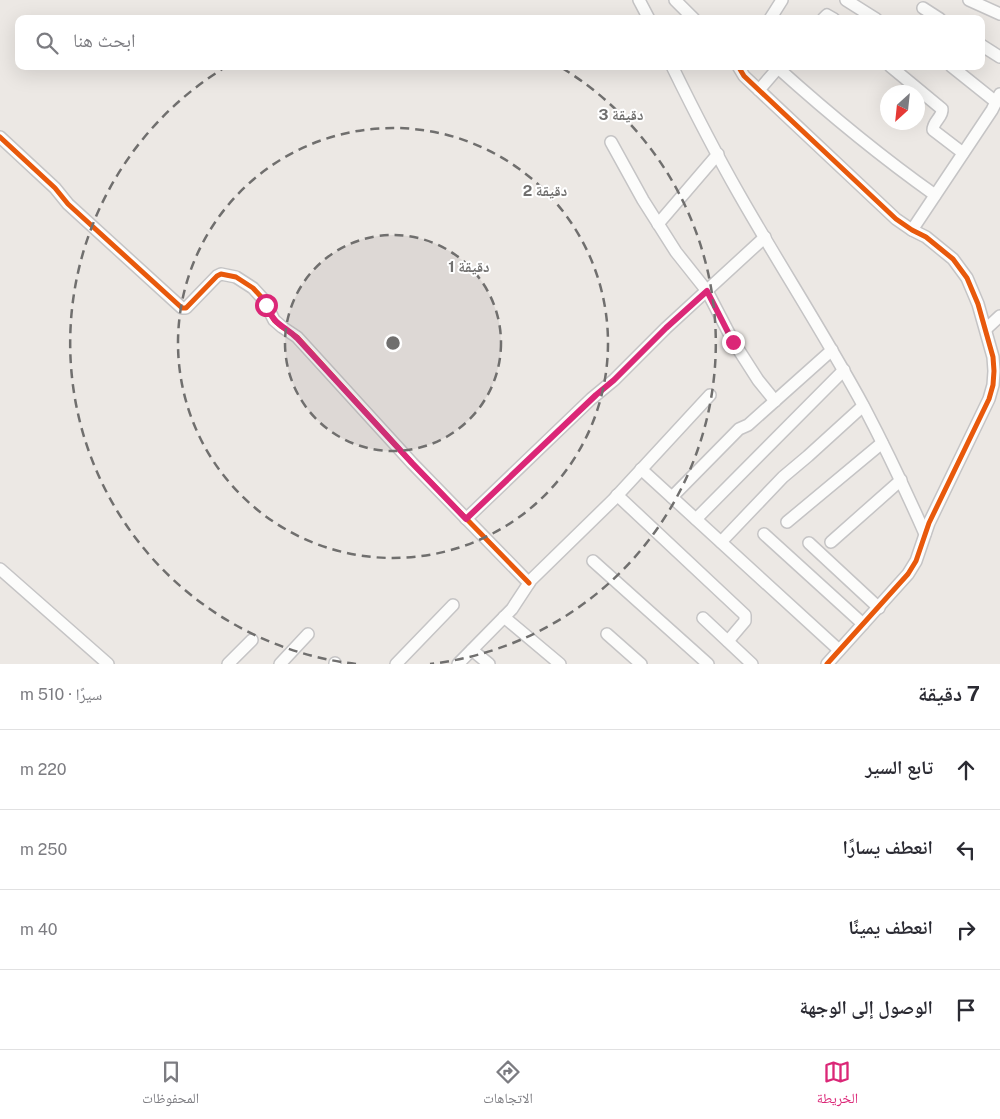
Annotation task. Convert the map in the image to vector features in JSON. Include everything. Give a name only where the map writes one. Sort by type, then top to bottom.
[{"type":"street","points":[[639,0],[646,15]]},
{"type":"street","points":[[675,0],[690,15]]},
{"type":"street","points":[[773,15],[782,0]]},
{"type":"street","points":[[846,0],[870,15]]},
{"type":"street","points":[[969,0],[1000,14]]},
{"type":"street","points":[[923,8],[934,15]]},
{"type":"street","points":[[985,48],[1000,57]]},
{"type":"street","points":[[674,70],[739,194],[864,406],[901,480],[925,534]]},
{"type":"street","points":[[740,70],[744,76],[896,219],[926,237],[952,259],[967,278],[978,304],[994,357],[997,379],[993,385],[990,399],[931,519],[916,561],[911,570],[879,608],[827,664]]},
{"type":"street","points":[[759,90],[776,70]]},
{"type":"street","points":[[782,70],[819,104],[896,167],[935,196]]},
{"type":"street","points":[[895,70],[942,109],[943,111],[934,124],[933,130],[963,153]]},
{"type":"street","points":[[912,230],[997,105],[956,70]]},
{"type":"street","points":[[0,137],[55,188],[68,204],[182,308],[186,308],[221,274],[238,278],[253,288],[264,300],[274,320],[297,338],[412,463],[528,583]]},
{"type":"street","points":[[610,142],[676,252],[707,291],[733,342],[758,380],[775,401]]},
{"type":"street","points":[[658,224],[718,154]]},
{"type":"street","points":[[466,519],[614,380],[666,328],[765,237]]},
{"type":"street","points":[[986,329],[1000,316]]},
{"type":"street","points":[[672,497],[739,429],[748,426],[832,350]]},
{"type":"street","points":[[696,519],[844,370]]},
{"type":"street","points":[[458,664],[504,617],[518,600],[528,583],[617,495],[710,395]]},
{"type":"street","points":[[721,542],[783,477],[864,406]]},
{"type":"street","points":[[787,522],[882,443]]},
{"type":"street","points":[[641,470],[839,650]]},
{"type":"street","points":[[831,542],[901,480]]},
{"type":"street","points":[[617,495],[745,615],[745,621],[728,641]]},
{"type":"street","points":[[764,534],[863,624]]},
{"type":"street","points":[[809,542],[879,608]]},
{"type":"street","points":[[593,561],[708,664]]},
{"type":"street","points":[[0,569],[108,664]]},
{"type":"street","points":[[396,664],[453,605]]},
{"type":"street","points":[[504,617],[560,664]]},
{"type":"street","points":[[703,618],[752,664]]},
{"type":"street","points":[[280,664],[308,634]]},
{"type":"street","points":[[607,634],[640,664]]},
{"type":"street","points":[[228,664],[252,640]]},
{"type":"street","points":[[472,650],[489,664]]},
{"type":"cycle path","points":[[740,70],[744,76],[896,219],[926,237],[953,259],[967,278],[978,304],[993,357],[993,385],[989,399],[929,523],[916,561],[908,574],[827,664]]},
{"type":"cycle path","points":[[0,137],[55,188],[68,204],[182,308],[186,308],[221,274],[236,277],[253,288],[264,300],[274,320],[297,337],[412,463],[529,583]]},
{"type":"route","points":[[266,305],[274,320],[297,338],[466,519],[707,291],[733,342]]}]
